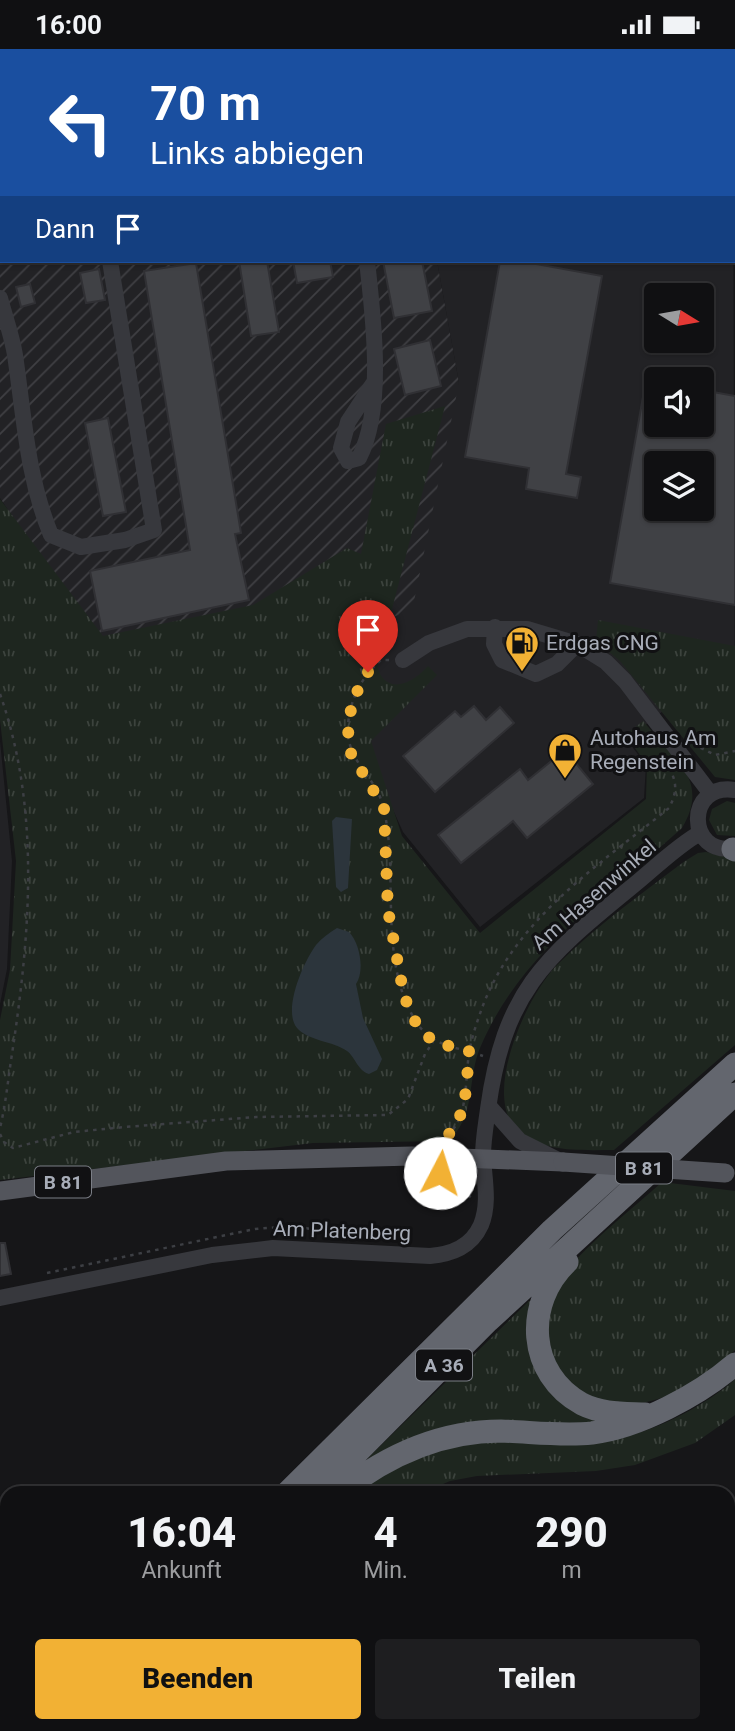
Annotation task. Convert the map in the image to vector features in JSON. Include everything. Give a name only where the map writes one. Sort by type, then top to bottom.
[{"type":"highway","name":"A 36","points":[[294,1486],[525,1256],[735,1064]]},
{"type":"highway","name":"A 36","points":[[324,1486],[574,1240],[735,1094]]},
{"type":"highway","points":[[574,1240],[573,1256],[550,1284],[538,1316],[537,1342],[545,1365],[556,1383],[583,1404],[604,1412],[648,1415]]},
{"type":"highway","points":[[350,1486],[404,1452],[451,1437],[491,1431],[593,1433],[631,1425],[694,1394],[735,1364]]},
{"type":"main road","name":"B 81","points":[[0,1191],[226,1161],[483,1157],[730,1173]]},
{"type":"street","points":[[0,298],[15,354],[18,396],[38,505],[51,535],[81,547],[125,540],[154,530],[110,263]]},
{"type":"street","points":[[367,263],[374,381]]},
{"type":"street","points":[[495,627],[494,644],[502,660],[536,674],[557,664],[577,644]]},
{"type":"street","points":[[403,660],[429,643],[467,629],[527,629],[577,644],[606,662],[625,681],[711,794]]},
{"type":"street","points":[[734,849],[714,846],[701,833],[698,814],[711,794],[723,789],[735,790]]},
{"type":"street","name":"Am Hasenwinkel","points":[[483,1157],[489,1106],[503,1035],[518,1004],[542,968],[579,930],[701,833]]},
{"type":"street","points":[[489,1106],[520,1141],[563,1162]]},
{"type":"street","name":"Am Platenberg","points":[[0,1299],[212,1255],[273,1248],[430,1256],[448,1254],[467,1244],[481,1226],[485,1205],[483,1157]]},
{"type":"path","points":[[403,660],[381,660],[358,685],[348,726],[349,750],[384,808],[388,910],[404,996],[415,1021],[433,1042],[469,1051]]},
{"type":"path","points":[[0,694],[22,781],[28,860],[20,1006],[0,1128]]},
{"type":"path","points":[[473,1202],[459,1184],[440,1173],[441,1141],[454,1132],[462,1115],[469,1051],[482,1006],[499,972],[536,920],[669,808],[677,794],[677,782],[662,754],[662,745],[669,737],[679,733],[699,750],[715,755],[735,751]]},
{"type":"path","points":[[0,1134],[4,1142],[13,1148],[74,1132],[160,1124],[256,1117],[388,1115],[408,1099],[425,1054],[433,1042]]},
{"type":"path","points":[[40,1275],[254,1229],[292,1226],[372,1239]]},
{"type":"shaded area","points":[[0,263],[437,263],[459,383],[412,611],[340,633],[99,644],[0,498]]},
{"type":"shaded area","points":[[437,263],[733,263],[735,733],[668,707],[627,740],[646,765],[644,798],[480,927],[403,832],[385,792],[340,633],[459,383]]},
{"type":"shaded area","points":[[0,741],[12,861],[7,969],[0,1004]]},
{"type":"shaded area","points":[[336,817],[352,819],[348,888],[341,892],[336,887],[332,821]]},
{"type":"shaded area","points":[[337,928],[349,932],[358,950],[361,965],[356,984],[363,1018],[382,1059],[377,1070],[369,1074],[362,1070],[347,1051],[307,1036],[297,1028],[293,1020],[293,998],[306,962],[318,942]]},
{"type":"green space","points":[[445,406],[377,659],[379,671],[384,679],[392,684],[402,684],[414,678],[428,666],[437,675],[371,741],[402,836],[480,933],[646,799],[647,764],[625,735],[643,721],[676,758],[690,783],[690,811],[682,828],[568,927],[518,983],[497,1014],[480,1048],[463,1122],[447,1141],[313,1143],[0,1180],[0,1020],[10,970],[16,861],[0,720],[0,499],[103,636],[253,605],[347,548],[361,554],[386,424]]},
{"type":"green space","points":[[598,620],[735,646],[735,780],[715,777],[620,661],[596,641]]},
{"type":"green space","points":[[727,801],[735,803],[735,836],[717,835],[709,820],[712,809]]},
{"type":"green space","points":[[706,852],[735,859],[735,1045],[614,1150],[562,1149],[538,1143],[527,1137],[517,1130],[507,1114],[504,1093],[506,1070],[513,1045],[533,998],[557,965],[587,937],[685,861],[698,853]]},
{"type":"green space","points":[[662,1182],[735,1191],[735,1350],[700,1379],[679,1391],[656,1400],[611,1404],[589,1397],[569,1384],[554,1368],[546,1341],[547,1300],[559,1280],[585,1250]]},
{"type":"green space","points":[[529,1301],[534,1304],[539,1374],[618,1419],[550,1427],[372,1463],[367,1459]]},
{"type":"green space","points":[[735,1379],[735,1415],[695,1443],[635,1465],[596,1471],[477,1476],[438,1486],[366,1486],[408,1462],[467,1443],[603,1439],[636,1434],[697,1406]]},
{"type":"building","points":[[196,263],[241,533],[235,534],[249,600],[102,631],[90,571],[190,550],[144,271]]},
{"type":"building","points":[[239,263],[267,263],[279,332],[251,336]]},
{"type":"building","points":[[293,263],[330,263],[333,277],[297,283]]},
{"type":"building","points":[[383,263],[422,263],[432,311],[394,318]]},
{"type":"building","points":[[500,263],[531,263],[602,276],[566,474],[581,477],[577,498],[526,489],[529,468],[465,457]]},
{"type":"building","points":[[99,269],[105,300],[86,303],[80,273]]},
{"type":"building","points":[[30,284],[35,303],[21,307],[16,287]]},
{"type":"building","points":[[430,340],[441,386],[405,395],[394,349]]},
{"type":"building","points":[[644,391],[644,437],[714,437],[714,392],[735,396],[735,605],[610,583]]},
{"type":"building","points":[[108,418],[126,512],[103,516],[85,423]]},
{"type":"building","points":[[474,706],[486,720],[500,707],[514,723],[435,792],[403,756],[455,711],[461,717]]},
{"type":"building","points":[[565,750],[593,784],[527,838],[513,821],[461,863],[438,835],[520,769],[528,780]]},
{"type":"building","points":[[0,1243],[5,1243],[11,1274],[0,1276]]},
{"type":"place","name":"Erdgas CNG","points":[[522,673]]},
{"type":"place","name":"Autohaus Am Regenstein","points":[[565,780]]},
{"type":"route","points":[[368,672],[358,685],[353,699],[348,726],[349,750],[384,808],[388,855],[388,910],[404,996],[415,1021],[433,1042],[469,1051],[462,1115],[454,1132],[441,1141],[440,1173]]}]
